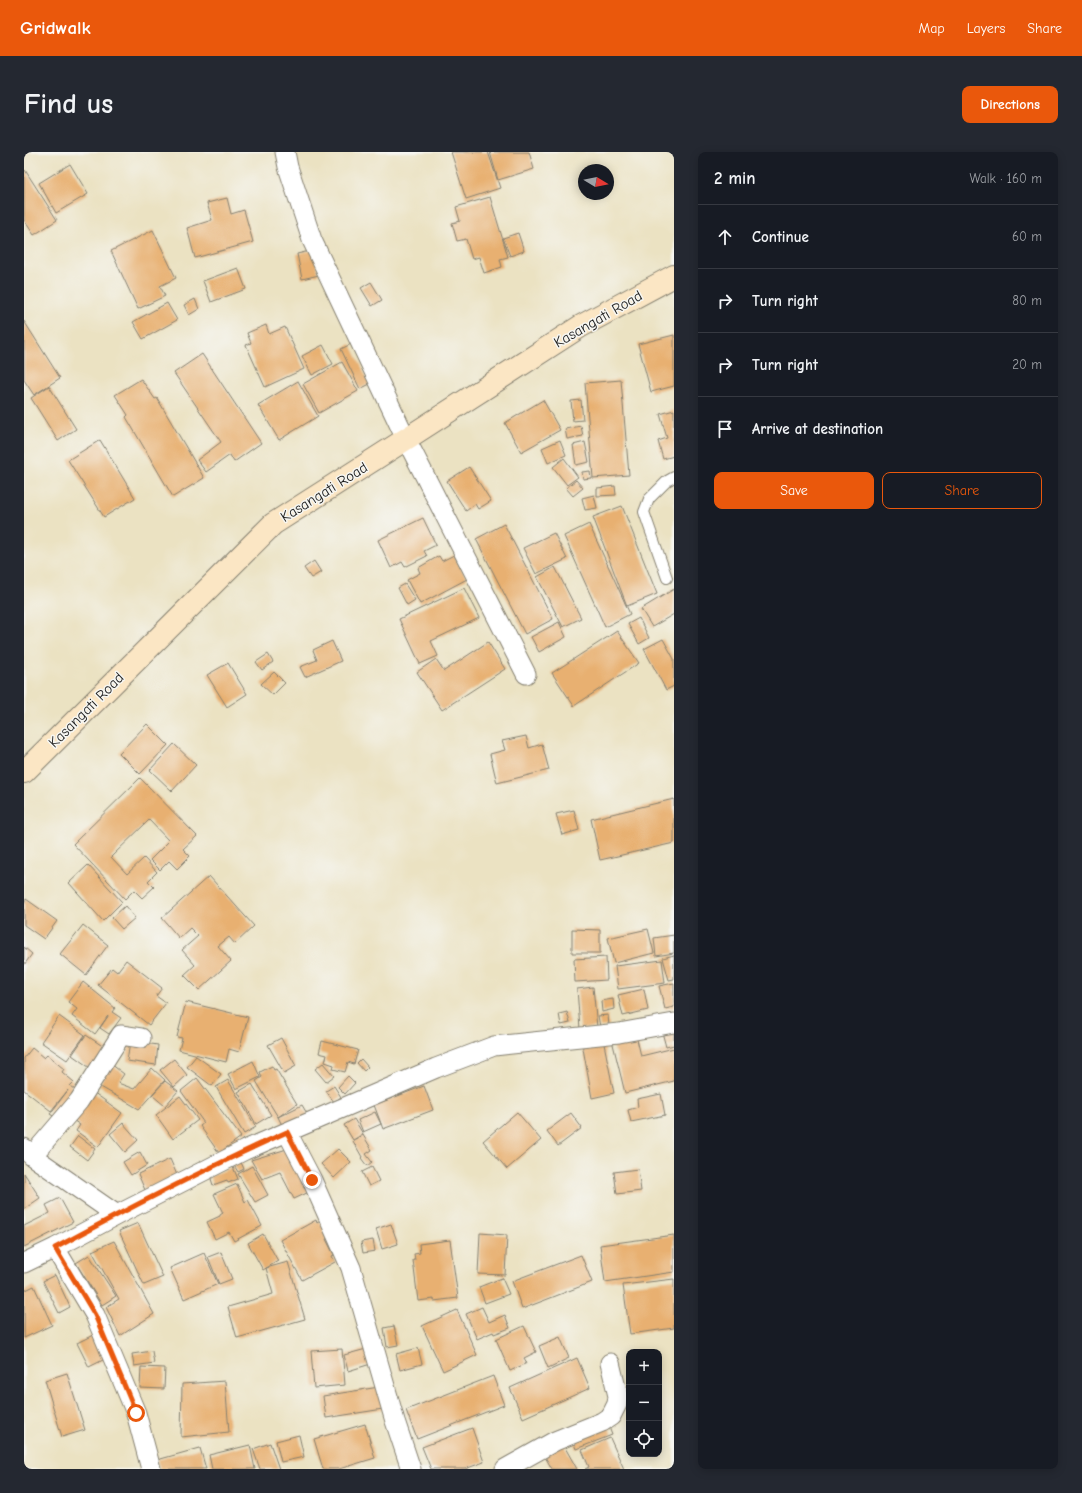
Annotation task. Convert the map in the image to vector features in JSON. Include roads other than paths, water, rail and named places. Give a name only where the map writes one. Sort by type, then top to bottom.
[{"type":"street","points":[[285,152],[288,167],[312,240],[406,440],[526,674]]},
{"type":"street","name":"Kasangati Road","points":[[24,772],[273,524],[406,440],[581,326],[674,276]]},
{"type":"street","points":[[24,1262],[55,1248],[245,1150],[436,1068],[494,1046],[619,1034],[674,1023]]},
{"type":"street","points":[[117,1215],[28,1152],[79,1101],[121,1035],[141,1038]]},
{"type":"street","points":[[287,1132],[312,1180],[351,1268],[395,1421],[411,1469]]},
{"type":"street","points":[[55,1248],[95,1315],[136,1413],[150,1469]]},
{"type":"street","points":[[505,1469],[555,1441],[602,1422],[611,1416],[617,1404],[618,1396],[610,1363]]},
{"type":"lane","points":[[667,578],[644,512],[649,499],[667,481],[674,477]]}]
